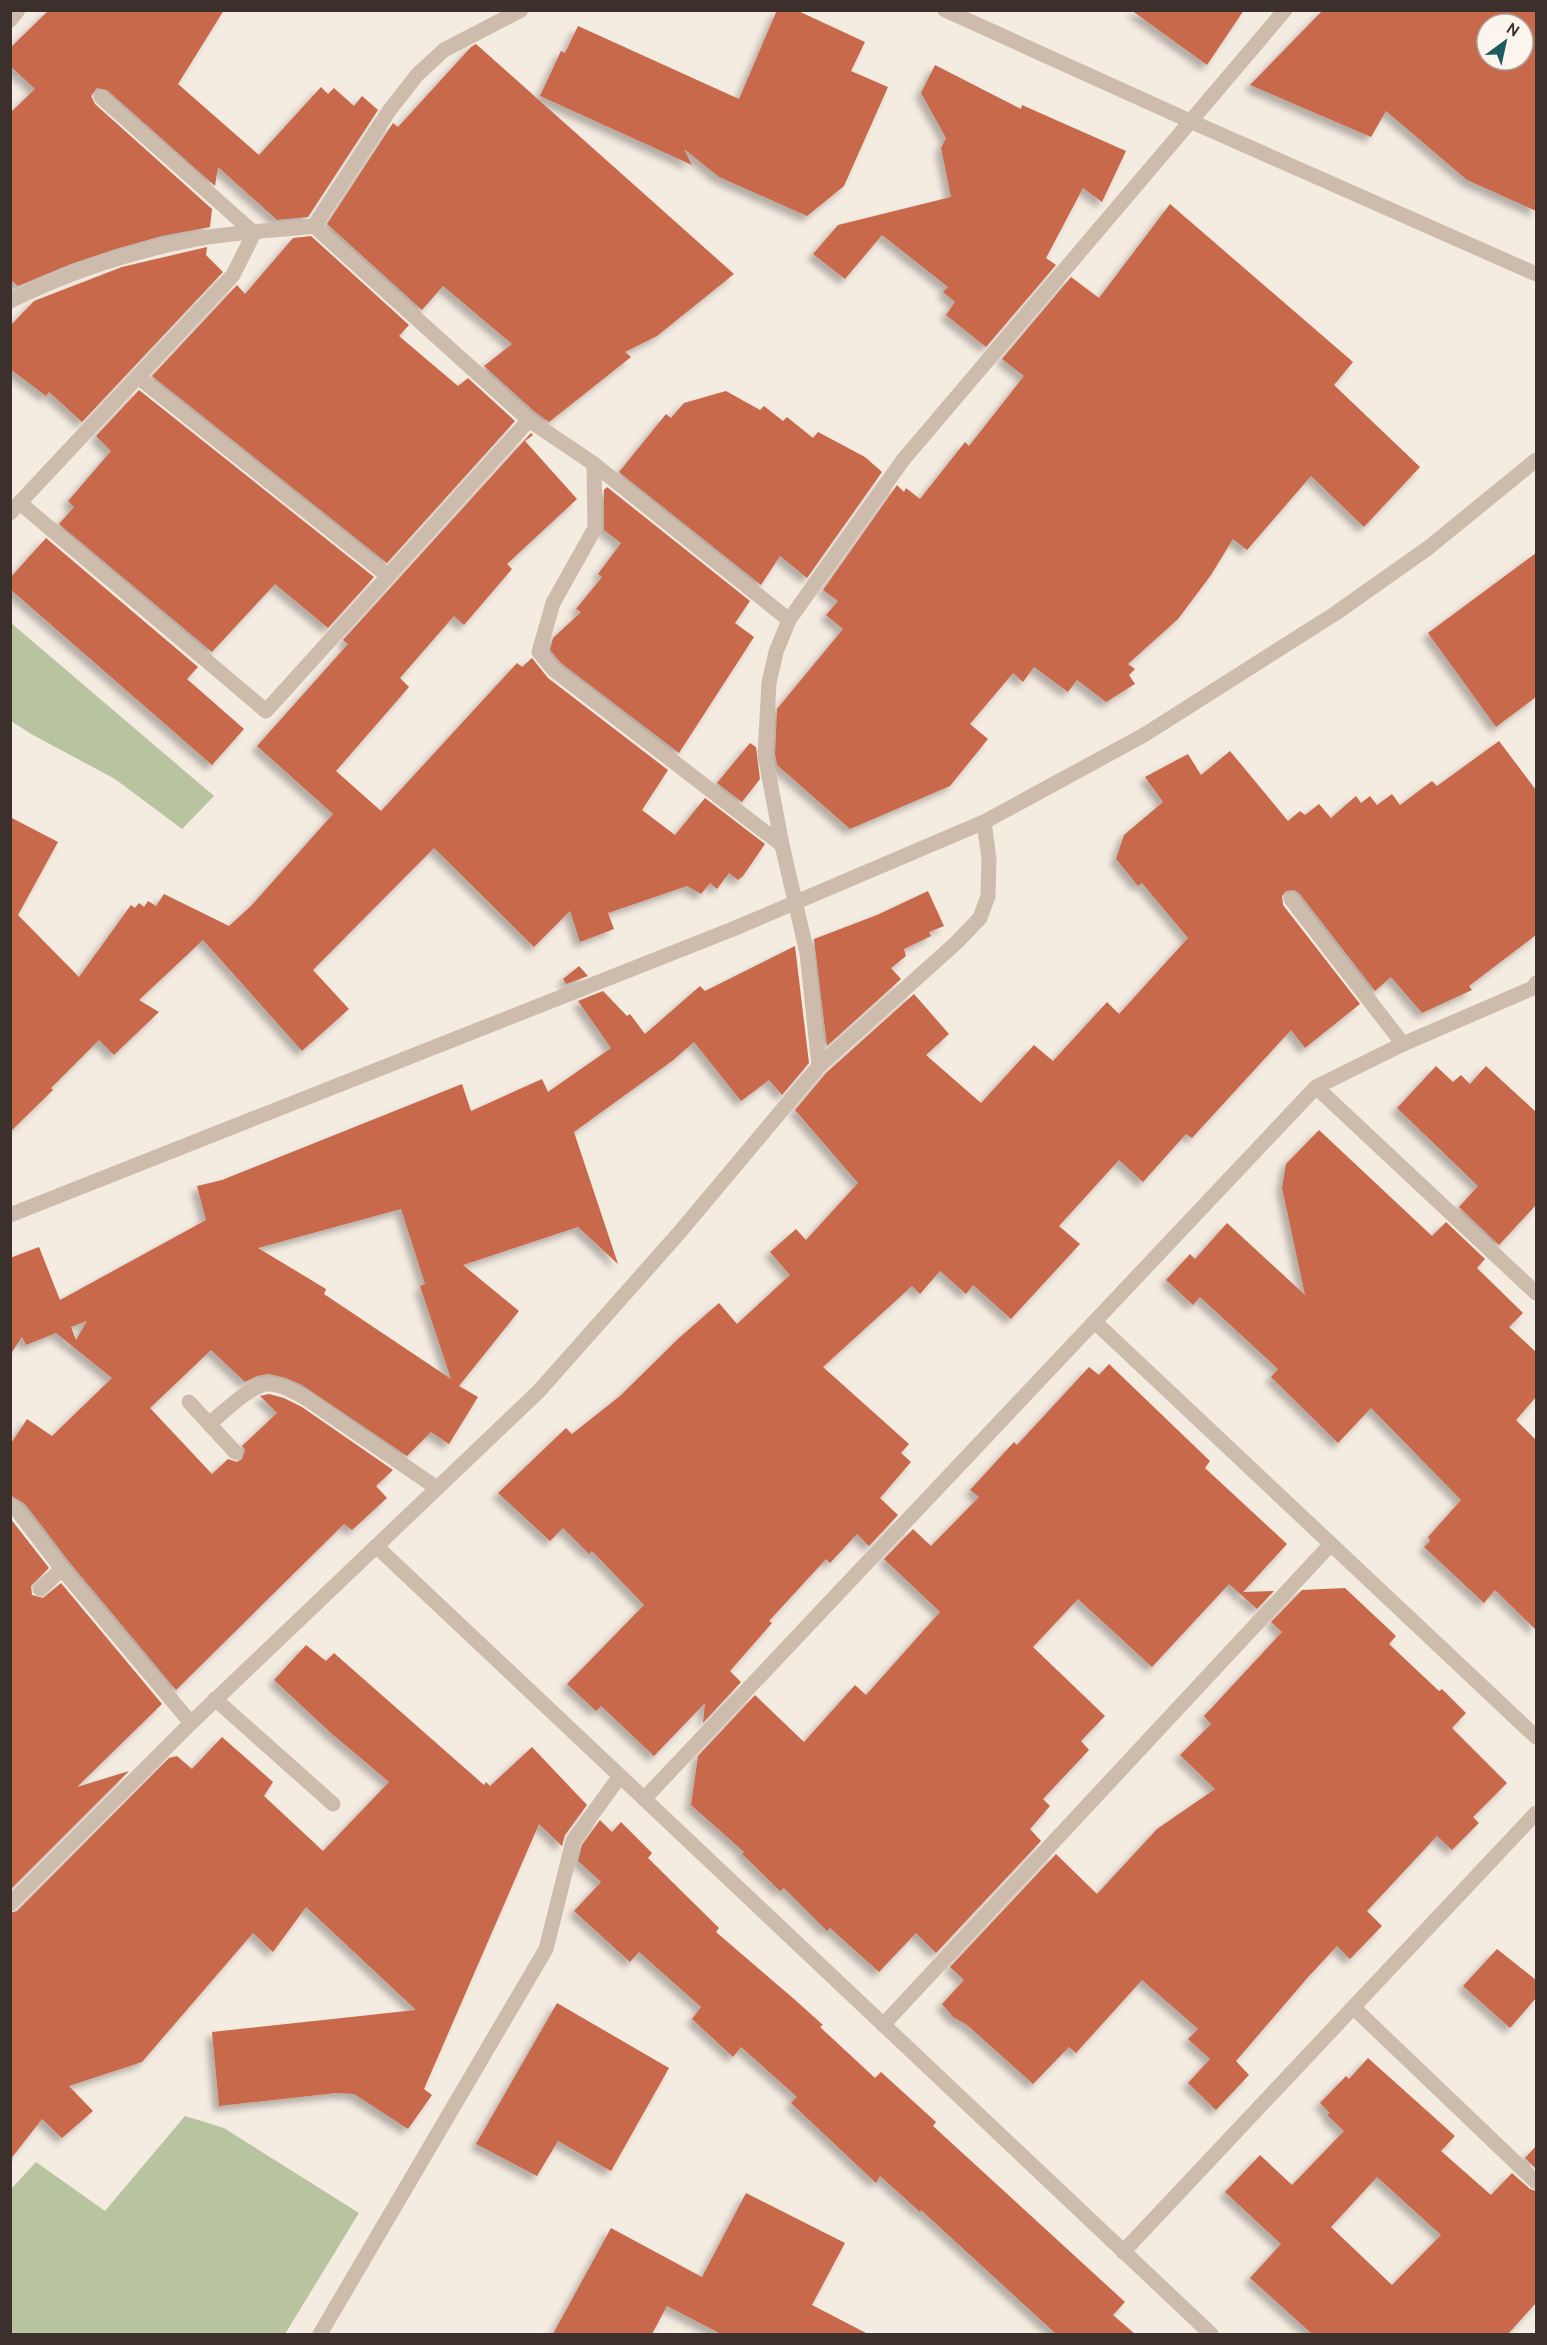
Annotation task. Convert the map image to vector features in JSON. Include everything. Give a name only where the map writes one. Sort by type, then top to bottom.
[{"type":"street","points":[[10,20],[18,10]]},
{"type":"street","points":[[314,226],[388,111],[417,75],[444,50],[521,10]]},
{"type":"street","points":[[945,10],[1190,122],[1536,274]]},
{"type":"street","points":[[819,1066],[807,953],[782,845],[765,755],[769,683],[776,652],[789,620],[903,460],[1285,10]]},
{"type":"street","points":[[101,97],[254,233]]},
{"type":"street","points":[[10,302],[32,291],[117,260],[188,241],[314,226],[529,420],[594,464],[789,620]]},
{"type":"street","points":[[254,233],[233,275],[15,508],[266,711],[529,420]]},
{"type":"street","points":[[138,377],[388,576]]},
{"type":"street","points":[[13,1210],[795,903],[984,822],[1144,735],[1336,613],[1428,548],[1536,460]]},
{"type":"street","points":[[594,464],[595,528],[553,603],[539,652],[555,670],[782,845]]},
{"type":"street","points":[[10,1904],[191,1723],[539,1392],[679,1233],[819,1066],[956,943],[980,918],[988,896],[989,859],[984,822]]},
{"type":"street","points":[[1291,899],[1403,1044]]},
{"type":"street","points":[[644,1799],[1316,1087],[1403,1044],[1535,987]]},
{"type":"street","points":[[1316,1087],[1536,1293]]},
{"type":"street","points":[[1095,1322],[1536,1737]]},
{"type":"street","points":[[209,1424],[251,1390],[267,1384],[288,1388],[437,1488]]},
{"type":"street","points":[[189,1402],[235,1452]]},
{"type":"street","points":[[10,1504],[191,1723]]},
{"type":"street","points":[[883,2025],[1332,1544]]},
{"type":"street","points":[[376,1546],[1210,2334]]},
{"type":"street","points":[[40,1589],[62,1569]]},
{"type":"street","points":[[216,1699],[333,1803]]},
{"type":"street","points":[[320,2334],[546,1949],[573,1840],[620,1776]]},
{"type":"street","points":[[1123,2252],[1536,1813]]},
{"type":"street","points":[[1354,2008],[1536,2182]]},
{"type":"green space","points":[[11,623],[214,796],[182,829],[115,779],[11,721]]},
{"type":"green space","points":[[185,2116],[224,2128],[359,2213],[285,2334],[11,2334],[11,2189],[36,2162],[105,2211]]},
{"type":"building","points":[[49,10],[224,10],[178,84],[259,155],[321,87],[328,94],[334,88],[354,106],[362,96],[378,110],[308,217],[277,220],[218,167],[215,186],[107,90],[97,88],[91,96],[95,104],[212,209],[210,227],[162,236],[116,249],[71,264],[18,286],[10,279],[10,113],[35,89],[10,66],[10,48]]},
{"type":"building","points":[[777,10],[796,10],[865,42],[851,71],[888,87],[844,186],[807,216],[719,177],[684,149],[692,165],[540,96],[561,51],[565,53],[578,26],[739,99]]},
{"type":"building","points":[[1131,10],[1244,10],[1207,65]]},
{"type":"building","points":[[1323,10],[1536,10],[1536,211],[1467,180],[1386,111],[1371,137],[1250,85]]},
{"type":"building","points":[[476,44],[734,274],[657,336],[625,352],[631,357],[549,422],[484,366],[512,344],[443,286],[422,310],[327,224],[393,123],[398,127]]},
{"type":"building","points":[[935,65],[1021,109],[1022,105],[1126,151],[1102,202],[1083,188],[1046,258],[1056,265],[986,347],[946,315],[955,302],[943,292],[948,287],[882,235],[845,279],[813,254],[838,225],[951,197],[941,148],[946,138],[921,93]]},
{"type":"building","points":[[1170,204],[1353,362],[1334,385],[1420,467],[1364,527],[1311,476],[1247,550],[1233,539],[1211,575],[1178,619],[1128,664],[1135,669],[1129,675],[1135,684],[1106,702],[1077,680],[1068,692],[1034,667],[1023,682],[1013,673],[970,724],[988,739],[950,786],[850,829],[777,765],[775,754],[777,709],[843,629],[826,615],[838,601],[823,590],[897,485],[904,492],[906,488],[920,499],[965,442],[969,446],[1024,376],[1002,359],[1071,277],[1099,298]]},
{"type":"building","points":[[311,236],[409,325],[399,336],[458,386],[468,378],[515,421],[387,563],[152,376],[237,285],[245,294],[293,238]]},
{"type":"building","points":[[207,247],[206,255],[223,272],[82,422],[49,392],[46,396],[10,369],[10,326],[34,301],[122,267]]},
{"type":"building","points":[[139,390],[374,577],[328,628],[275,584],[212,652],[59,524],[74,507],[68,501],[111,451],[96,436]]},
{"type":"building","points":[[726,391],[760,410],[764,406],[783,421],[787,417],[813,438],[818,432],[865,457],[882,472],[807,578],[780,556],[761,585],[619,472],[666,414],[671,418],[684,403]]},
{"type":"building","points":[[531,433],[533,435],[525,441],[577,499],[507,564],[512,569],[464,625],[454,616],[400,678],[409,687],[336,771],[381,811],[517,663],[522,667],[532,658],[548,678],[668,770],[642,810],[675,835],[705,798],[765,844],[743,876],[738,880],[729,873],[717,889],[710,883],[701,894],[687,886],[608,913],[614,929],[580,942],[570,911],[534,947],[434,848],[313,970],[349,1009],[302,1051],[203,940],[139,1000],[159,1012],[114,1055],[99,1040],[10,1132],[10,817],[58,842],[18,915],[79,977],[131,905],[135,908],[139,903],[144,907],[148,901],[156,906],[164,894],[229,926],[251,906],[333,814],[257,746],[348,644],[343,640]]},
{"type":"building","points":[[607,487],[750,601],[735,623],[754,637],[679,753],[561,663],[550,650],[553,638],[581,612],[576,609],[602,577],[598,574],[621,543],[604,530],[604,490]]},
{"type":"building","points":[[46,538],[198,667],[187,679],[244,729],[212,765],[10,589],[10,578]]},
{"type":"building","points":[[1536,553],[1536,697],[1496,727],[1428,633]]},
{"type":"building","points":[[1499,741],[1536,790],[1536,935],[1469,986],[1472,990],[1422,1013],[1391,977],[1375,991],[1299,893],[1294,890],[1286,891],[1282,896],[1283,905],[1360,1004],[1305,1048],[1291,1030],[1192,1138],[1186,1134],[1143,1182],[1119,1160],[1059,1226],[1080,1244],[1011,1319],[973,1285],[966,1294],[940,1271],[920,1294],[912,1286],[823,1367],[909,1444],[901,1453],[911,1462],[880,1498],[898,1515],[869,1546],[857,1534],[830,1563],[826,1559],[769,1621],[772,1623],[730,1671],[741,1682],[703,1723],[705,1703],[654,1756],[601,1706],[596,1711],[567,1684],[644,1605],[592,1551],[589,1554],[563,1528],[550,1541],[498,1493],[566,1428],[572,1434],[620,1396],[679,1338],[719,1303],[737,1324],[790,1275],[770,1252],[796,1229],[806,1240],[858,1183],[795,1110],[826,1073],[914,994],[949,1034],[926,1055],[981,1103],[1034,1045],[1053,1061],[1107,1002],[1119,1014],[1188,938],[1142,883],[1138,886],[1116,859],[1124,835],[1163,802],[1145,777],[1188,754],[1201,775],[1230,751],[1288,821],[1300,811],[1305,815],[1319,804],[1331,818],[1356,796],[1361,803],[1370,796],[1377,805],[1392,794],[1400,805],[1432,781],[1437,786]]},
{"type":"building","points":[[750,743],[756,747],[760,779],[742,802],[717,783]]},
{"type":"building","points":[[928,891],[944,926],[929,932],[931,936],[904,949],[906,956],[891,968],[901,979],[827,1046],[814,939],[877,915]]},
{"type":"building","points":[[795,946],[809,1063],[782,1095],[769,1080],[741,1101],[694,1042],[672,1061],[574,1132],[618,1264],[578,1227],[463,1265],[519,1311],[459,1386],[478,1397],[449,1444],[431,1432],[407,1456],[302,1385],[269,1374],[257,1376],[245,1382],[211,1350],[150,1408],[212,1474],[228,1459],[237,1462],[242,1459],[245,1450],[242,1446],[277,1413],[260,1396],[269,1394],[302,1407],[393,1470],[376,1486],[387,1498],[352,1530],[344,1524],[176,1690],[70,1563],[25,1504],[10,1495],[10,1445],[27,1419],[52,1436],[112,1378],[56,1333],[26,1345],[22,1337],[10,1355],[10,1258],[39,1247],[60,1300],[206,1220],[197,1186],[222,1180],[462,1084],[471,1111],[542,1079],[548,1092],[611,1048],[578,1001],[603,991],[627,1016],[630,1014],[645,1034],[700,986],[705,991]],"holes":[[[401,1209],[425,1284],[420,1286],[451,1379],[324,1294],[326,1289],[258,1248]],[[87,1321],[76,1340],[71,1327]]]},
{"type":"building","points":[[579,966],[588,976],[566,984],[563,979]]},
{"type":"building","points":[[1436,1066],[1453,1082],[1461,1075],[1470,1084],[1486,1066],[1536,1112],[1536,1205],[1499,1245],[1459,1207],[1478,1186],[1397,1108]]},
{"type":"building","points":[[1319,1130],[1432,1236],[1446,1222],[1485,1259],[1477,1268],[1523,1313],[1509,1327],[1536,1352],[1536,1397],[1516,1420],[1536,1440],[1536,1630],[1495,1590],[1484,1603],[1424,1547],[1430,1541],[1428,1537],[1461,1500],[1371,1408],[1338,1443],[1271,1377],[1278,1369],[1200,1297],[1193,1305],[1166,1280],[1190,1254],[1195,1259],[1227,1223],[1305,1295],[1282,1188],[1286,1164]]},
{"type":"building","points":[[1109,1364],[1210,1461],[1205,1468],[1287,1544],[1243,1592],[1274,1591],[1257,1609],[1229,1584],[1152,1667],[1078,1599],[1033,1647],[1105,1716],[1081,1741],[1089,1750],[1043,1799],[1050,1806],[1030,1829],[1041,1841],[936,1953],[916,1933],[879,1972],[830,1928],[827,1931],[784,1888],[780,1891],[742,1854],[744,1852],[691,1805],[698,1756],[755,1695],[804,1742],[855,1685],[866,1695],[940,1612],[884,1559],[913,1529],[931,1546],[979,1497],[970,1490],[1014,1442],[1017,1445],[1089,1367],[1099,1375]]},
{"type":"building","points":[[10,1518],[49,1568],[31,1586],[32,1595],[43,1598],[61,1583],[162,1704],[77,1787],[129,1771],[10,1890]]},
{"type":"building","points":[[1345,1588],[1396,1636],[1389,1644],[1439,1691],[1442,1689],[1466,1713],[1452,1728],[1507,1783],[1473,1817],[1479,1823],[1452,1850],[1437,1836],[1367,1911],[1382,1926],[1350,1959],[1337,1946],[1309,1976],[1236,2061],[1249,2075],[1216,2110],[1188,2083],[1210,2059],[1188,2039],[1198,2029],[1142,1980],[1076,2053],[1069,2047],[1033,2084],[967,2025],[953,2017],[942,2004],[964,1980],[950,1967],[1056,1854],[1097,1894],[1157,1829],[1215,1789],[1180,1755],[1211,1724],[1204,1716],[1282,1632],[1271,1622],[1302,1590]]},
{"type":"building","points":[[306,1645],[326,1661],[334,1653],[484,1785],[486,1782],[490,1786],[532,1747],[587,1805],[565,1835],[562,1846],[539,1824],[424,2089],[432,2095],[408,2129],[354,2094],[336,2093],[219,2106],[212,2032],[416,2010],[306,1907],[273,1952],[253,1933],[142,2062],[69,2086],[93,2111],[62,2138],[42,2119],[10,2160],[10,1913],[17,1911],[169,1758],[177,1756],[192,1769],[222,1737],[273,1782],[264,1796],[323,1851],[389,1782],[332,1734],[274,1680]]},
{"type":"building","points":[[600,1820],[612,1832],[621,1822],[652,1853],[648,1858],[719,1928],[716,1932],[823,2025],[820,2027],[875,2078],[881,2072],[936,2122],[933,2126],[1125,2302],[1113,2315],[1135,2334],[1056,2334],[921,2210],[920,2212],[880,2176],[876,2183],[791,2103],[797,2097],[741,2047],[733,2057],[692,2019],[701,2007],[639,1952],[630,1962],[574,1911],[601,1882],[578,1861],[582,1845]]},
{"type":"building","points":[[1497,1949],[1536,1980],[1536,1998],[1510,2028],[1463,1986]]},
{"type":"building","points":[[557,2003],[669,2068],[611,2171],[558,2141],[537,2176],[476,2144]]},
{"type":"building","points":[[1368,2058],[1455,2136],[1441,2151],[1491,2195],[1512,2173],[1530,2189],[1536,2191],[1536,2303],[1508,2334],[1312,2334],[1250,2278],[1281,2244],[1225,2192],[1260,2155],[1292,2185],[1344,2131],[1327,2115],[1330,2113],[1320,2103],[1346,2076],[1349,2079]],"holes":[[[1377,2177],[1441,2235],[1392,2285],[1331,2227]]]},
{"type":"building","points":[[1536,2146],[1536,2169],[1525,2158]]},
{"type":"building","points":[[746,2193],[845,2243],[812,2305],[868,2334],[721,2334],[667,2306],[652,2334],[553,2334],[611,2228],[702,2277]]}]
